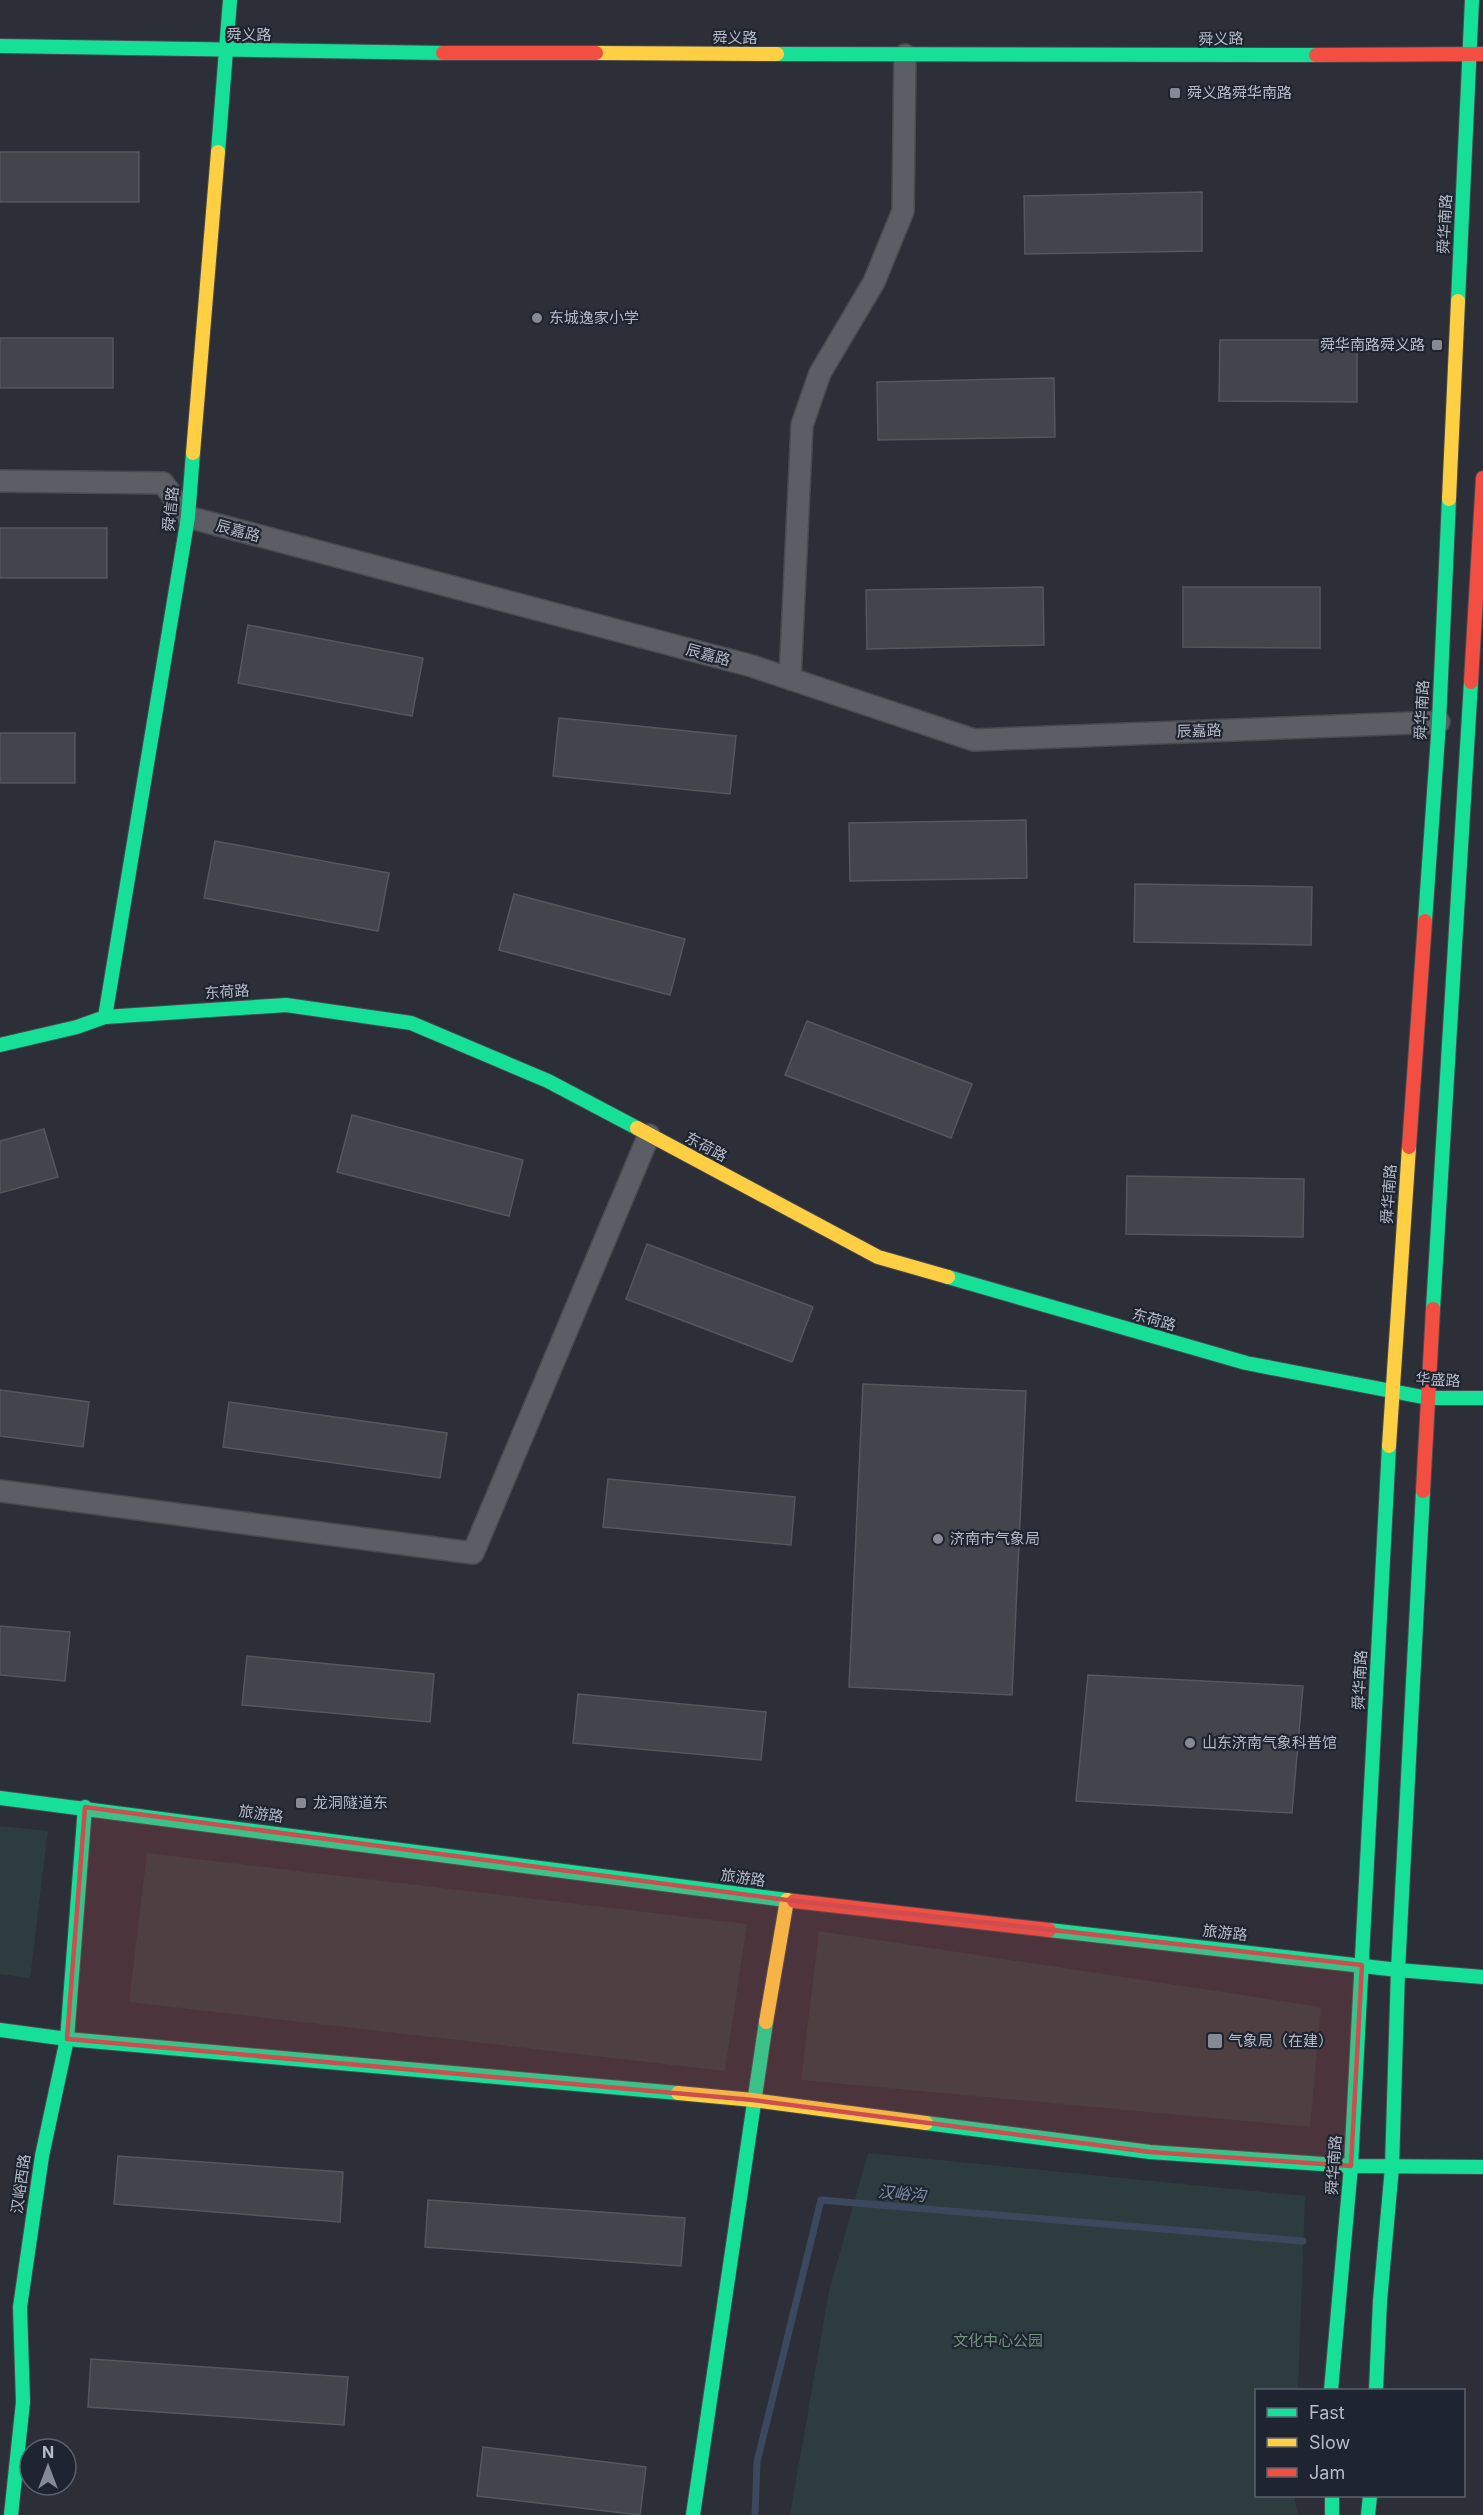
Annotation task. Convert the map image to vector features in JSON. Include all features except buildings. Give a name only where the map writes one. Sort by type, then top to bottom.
[{"type":"main road","name":"舜信路","points":[[105,1017],[188,517],[228,51],[230,0]]},
{"type":"main road","name":"舜华南路","points":[[1331,2389],[1352,2166],[1392,1392],[1439,722],[1476,54],[1472,0]]},
{"type":"main road","name":"舜义路","points":[[0,46],[228,51],[905,55],[1476,54]]},
{"type":"main road","points":[[1376,2389],[1380,2301],[1392,2167],[1398,1970],[1428,1398],[1483,478]]},
{"type":"main road","name":"东荷路","points":[[0,1045],[105,1017],[286,1005],[411,1023],[548,1081],[878,1257],[1246,1363],[1392,1392]]},
{"type":"main road","name":"华盛路","points":[[1392,1392],[1428,1398],[1483,1398]]},
{"type":"main road","name":"旅游路","points":[[0,1798],[85,1807],[787,1900],[1398,1970],[1483,1977]]},
{"type":"main road","name":"汉峪西路","points":[[11,2515],[23,2402],[20,2307],[42,2156],[67,2039],[85,1807]]},
{"type":"main road","points":[[693,2515],[694,2488],[753,2100],[787,1900]]},
{"type":"main road","points":[[0,2030],[67,2039],[753,2100],[1150,2152],[1352,2166],[1483,2168]]},
{"type":"main road","points":[[1332,2497],[1332,2515]]},
{"type":"main road","points":[[1368,2515],[1370,2497]]},
{"type":"street","points":[[790,679],[802,425],[820,374],[874,282],[903,210],[905,55]]},
{"type":"street","points":[[0,481],[163,483],[188,517]]},
{"type":"street","name":"辰嘉路","points":[[188,517],[752,666],[974,740],[1439,722]]},
{"type":"street","points":[[0,1491],[473,1553],[649,1135]]},
{"type":"highlighted area","points":[[85,1807],[787,1900],[1362,1965],[1351,2166],[1150,2152],[753,2100],[67,2039]]},
{"type":"green space","points":[[0,1826],[48,1831],[30,1978],[0,1974]]},
{"type":"green space","points":[[147,1853],[747,1924],[725,2071],[129,2002]]},
{"type":"green space","points":[[819,1931],[1321,2007],[1310,2127],[801,2080]]},
{"type":"green space","name":"文化中心公园","points":[[868,2153],[1305,2196],[1298,2389],[1255,2389],[1255,2497],[1294,2497],[1298,2515],[790,2515],[829,2291]]},
{"type":"waterway","name":"汉峪沟","points":[[755,2515],[757,2462],[821,2200],[1303,2241]]},
{"type":"traffic: fast","points":[[218,152],[230,0]]},
{"type":"traffic: fast","points":[[1458,301],[1472,0]]},
{"type":"traffic: fast","points":[[0,46],[443,53]]},
{"type":"traffic: fast","points":[[777,54],[1316,55]]},
{"type":"traffic: fast","points":[[105,1017],[188,517],[193,453]]},
{"type":"traffic: fast","points":[[1425,921],[1439,722],[1449,499]]},
{"type":"traffic: fast","points":[[1433,1309],[1471,682]]},
{"type":"traffic: fast","points":[[0,1045],[77,1027],[105,1017],[286,1005],[411,1023],[548,1081],[637,1128]]},
{"type":"traffic: fast","points":[[948,1277],[1246,1363],[1428,1398],[1483,1398]]},
{"type":"traffic: fast","points":[[1351,2166],[1389,1446]]},
{"type":"traffic: fast","points":[[1392,2167],[1398,1970],[1423,1491]]},
{"type":"traffic: fast","points":[[0,1798],[794,1901]]},
{"type":"traffic: fast","points":[[11,2515],[23,2402],[20,2307],[42,2156],[67,2039],[85,1807]]},
{"type":"traffic: fast","points":[[1049,1930],[1398,1970],[1483,1977]]},
{"type":"traffic: fast","points":[[693,2515],[766,2022]]},
{"type":"traffic: fast","points":[[0,2030],[67,2039],[678,2093]]},
{"type":"traffic: fast","points":[[926,2123],[1150,2152],[1351,2166],[1483,2167]]},
{"type":"traffic: fast","points":[[1331,2389],[1351,2166]]},
{"type":"traffic: fast","points":[[1376,2389],[1380,2301],[1392,2167]]},
{"type":"traffic: fast","points":[[1332,2497],[1332,2515]]},
{"type":"traffic: fast","points":[[1368,2515],[1370,2497]]},
{"type":"traffic: slow","points":[[596,53],[777,54]]},
{"type":"traffic: slow","points":[[193,453],[218,152]]},
{"type":"traffic: slow","points":[[1449,499],[1458,301]]},
{"type":"traffic: slow","points":[[637,1128],[878,1257],[948,1277]]},
{"type":"traffic: slow","points":[[1389,1446],[1409,1147]]},
{"type":"traffic: slow","points":[[766,2022],[787,1900]]},
{"type":"traffic: slow","points":[[678,2093],[753,2100],[926,2123]]},
{"type":"traffic: jam","points":[[443,53],[596,53]]},
{"type":"traffic: jam","points":[[1316,55],[1483,54]]},
{"type":"traffic: jam","points":[[1471,682],[1483,478]]},
{"type":"traffic: jam","points":[[1409,1147],[1425,921]]},
{"type":"traffic: jam","points":[[1423,1491],[1433,1309]]},
{"type":"traffic: jam","points":[[794,1901],[1049,1930]]},
{"type":"place","name":"舜义路舜华南路","points":[[1175,93]]},
{"type":"place","name":"东城逸家小学","points":[[537,318]]},
{"type":"place","name":"舜华南路舜义路","points":[[1437,345]]},
{"type":"place","name":"济南市气象局","points":[[938,1539]]},
{"type":"place","name":"山东济南气象科普馆","points":[[1190,1743]]},
{"type":"place","name":"龙洞隧道东","points":[[301,1803]]},
{"type":"place","name":"气象局（在建）","points":[[1215,2041]]}]
